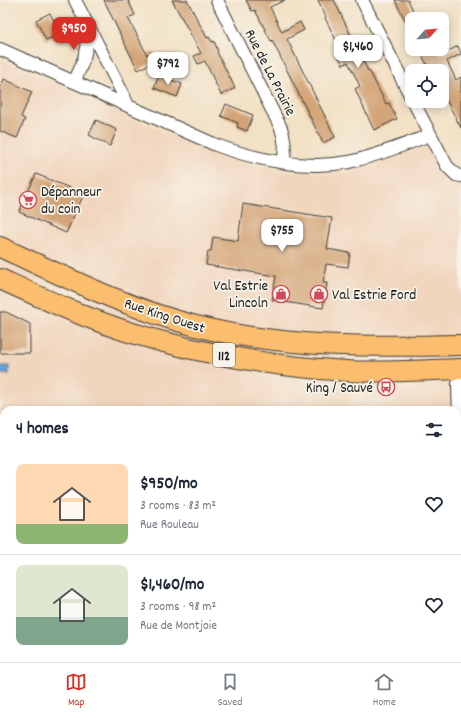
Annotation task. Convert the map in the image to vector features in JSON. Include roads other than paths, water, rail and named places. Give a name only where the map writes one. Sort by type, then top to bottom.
[{"type":"main road","name":"Rue King Ouest","points":[[0,247],[122,302],[173,320],[220,332],[315,344],[461,346]]},
{"type":"main road","name":"Rue King Ouest","points":[[0,279],[108,324],[154,339],[207,352],[270,363],[347,371],[461,370]]},
{"type":"street","points":[[75,0],[128,106]]},
{"type":"street","name":"Rue de La Prairie","points":[[217,0],[281,128],[286,151],[283,162]]},
{"type":"street","points":[[362,0],[405,86]]},
{"type":"street","points":[[74,82],[84,61],[86,52],[86,22]]},
{"type":"street","points":[[0,49],[237,153],[283,162],[327,164],[348,162],[390,150],[430,135]]},
{"type":"street","points":[[416,108],[447,166],[456,175],[461,176]]},
{"type":"street","points":[[459,406],[458,384],[461,378]]},
{"type":"water","points":[[0,366],[9,366],[9,374],[0,374]]},
{"type":"place","name":"Dépanneur du coin","points":[[28,200]]},
{"type":"place","name":"Val Estrie Lincoln","points":[[281,294]]},
{"type":"place","name":"Val Estrie Ford","points":[[319,294]]},
{"type":"place","name":"King / Sauvé","points":[[386,387]]}]
